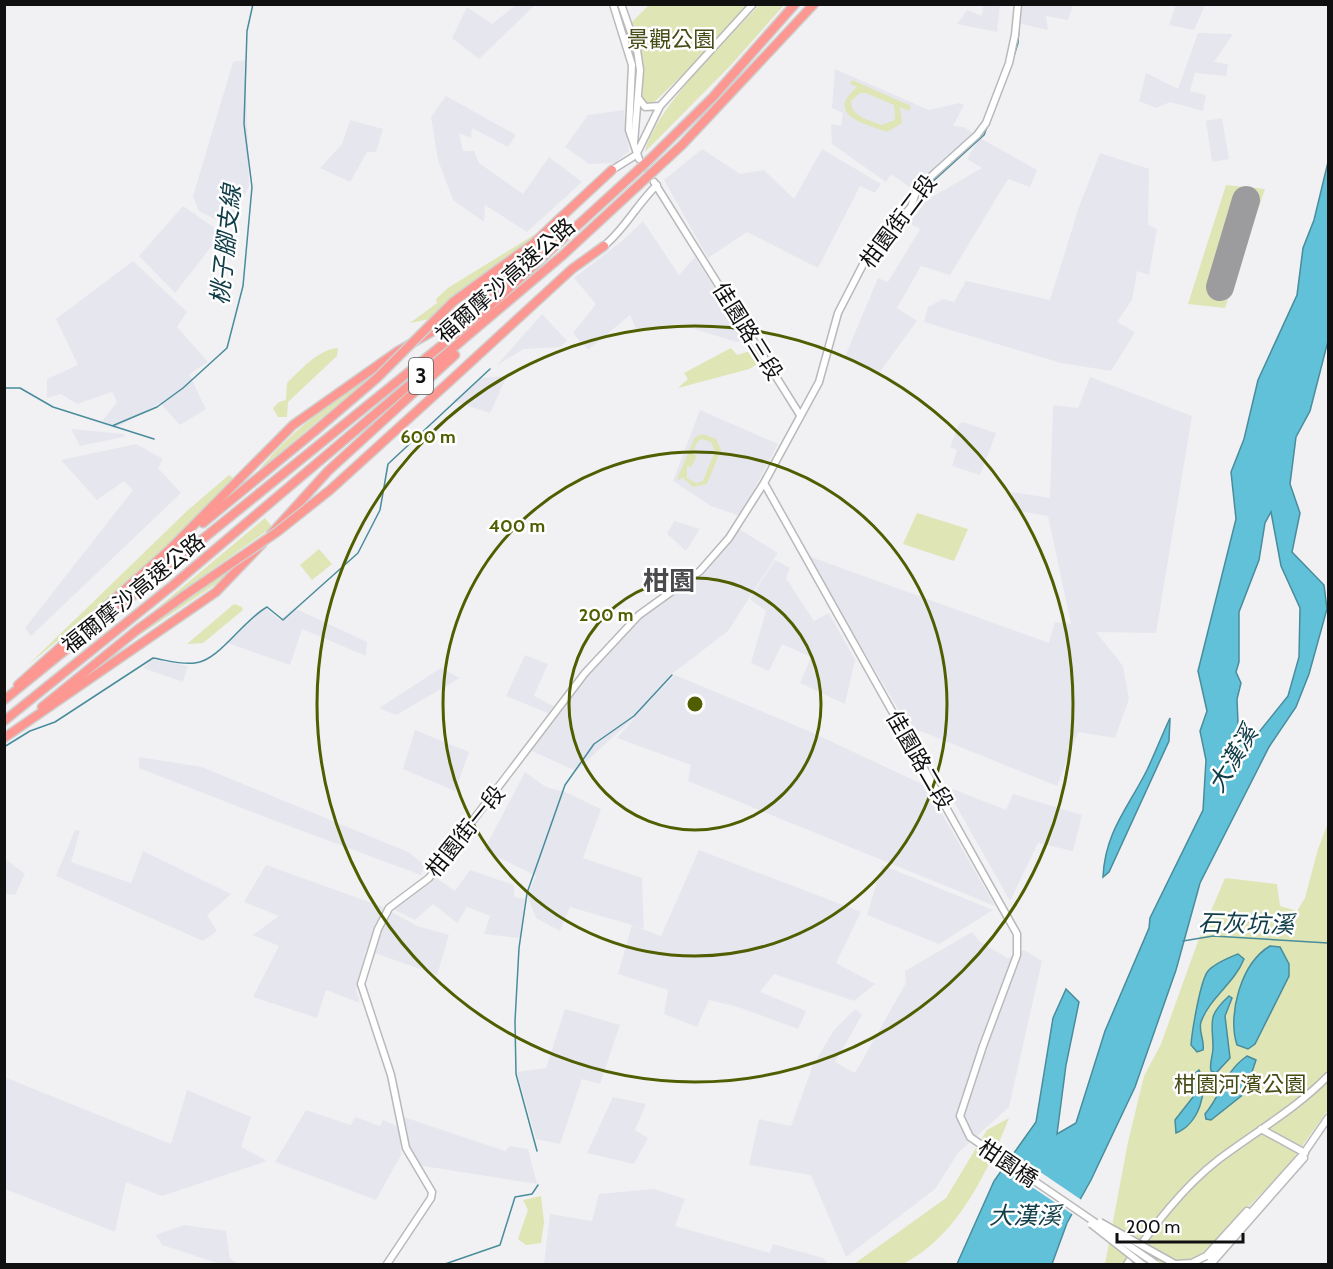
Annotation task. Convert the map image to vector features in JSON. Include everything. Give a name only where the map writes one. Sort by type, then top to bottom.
[{"type":"highway","name":"福爾摩沙高速公路","points":[[4,699],[484,310],[596,209],[713,97],[795,4]]},
{"type":"highway","name":"福爾摩沙高速公路","points":[[4,721],[173,585],[563,255],[690,137],[814,4]]},
{"type":"highway","points":[[4,699],[32,670],[167,552],[377,378],[453,302],[534,243],[612,170]]},
{"type":"highway","points":[[167,552],[293,425],[398,351],[460,316],[596,209]]},
{"type":"highway","points":[[5,738],[70,682],[185,595],[277,532],[330,490],[572,269],[604,246]]},
{"type":"highway","points":[[5,738],[216,592],[328,471],[563,255]]},
{"type":"street","points":[[613,4],[632,65],[629,130],[638,157]]},
{"type":"street","points":[[621,4],[637,50],[640,70],[634,147]]},
{"type":"street","points":[[612,170],[638,157],[660,106],[753,4]]},
{"type":"street","name":"柑園街二段","points":[[800,415],[819,382],[838,313],[871,249],[911,207],[917,189],[977,135],[986,123],[1009,63],[1016,35],[1018,4]]},
{"type":"street","points":[[639,99],[645,107],[660,106]]},
{"type":"street","name":"佳園路三段","points":[[604,246],[618,235],[641,200],[655,184],[800,415]]},
{"type":"street","points":[[764,483],[800,415]]},
{"type":"street","name":"佳園路二段","points":[[764,483],[1017,934],[1017,955],[983,1046]]},
{"type":"street","name":"柑園街一段","points":[[387,1264],[431,1198],[432,1192],[406,1148],[391,1075],[361,984],[378,928],[389,908],[429,878],[506,780],[585,673],[639,615],[705,567],[729,538],[764,483]]},
{"type":"street","name":"柑園橋","points":[[983,1046],[960,1116],[964,1129],[970,1137],[1156,1264]]},
{"type":"street","points":[[1127,1264],[1161,1218],[1189,1187],[1216,1162],[1313,1092],[1329,1076]]},
{"type":"street","points":[[1033,1180],[1168,1261],[1175,1264],[1191,1263],[1206,1256],[1306,1153],[1329,1118]]},
{"type":"street","points":[[1211,1264],[1329,1123]]},
{"type":"street","points":[[1261,1129],[1306,1153]]},
{"type":"street","points":[[1205,1264],[1280,1179]]},
{"type":"street","points":[[1033,1180],[1142,1264]]},
{"type":"shaded area","points":[[516,5],[535,5],[479,59],[452,38],[467,7],[492,24]]},
{"type":"shaded area","points":[[983,5],[1000,5],[997,32],[957,24],[967,10],[982,16]]},
{"type":"shaded area","points":[[1016,5],[1073,5],[1068,20],[1046,16],[1048,30],[1017,23]]},
{"type":"shaded area","points":[[1176,5],[1205,5],[1194,30],[1169,25]]},
{"type":"shaded area","points":[[1198,33],[1233,34],[1214,62],[1228,64],[1226,76],[1195,73],[1190,91],[1206,95],[1203,111],[1170,102],[1156,108],[1139,101],[1146,73],[1178,89]]},
{"type":"shaded area","points":[[245,60],[249,186],[229,226],[199,211],[193,196],[233,62]]},
{"type":"shaded area","points":[[835,69],[929,110],[960,103],[964,105],[953,126],[964,127],[973,133],[912,189],[891,174],[886,182],[832,144],[831,124],[841,126],[843,113],[832,108]]},
{"type":"shaded area","points":[[446,96],[516,135],[508,147],[472,128],[471,138],[459,133],[463,151],[474,151],[479,163],[523,194],[549,157],[582,182],[527,232],[485,205],[484,222],[453,200],[438,160],[431,117]]},
{"type":"shaded area","points":[[624,110],[629,151],[615,163],[589,164],[565,147],[588,115]]},
{"type":"shaded area","points":[[1222,118],[1229,159],[1212,162],[1206,121]]},
{"type":"shaded area","points":[[350,120],[383,129],[376,152],[367,152],[350,182],[320,168],[342,144]]},
{"type":"shaded area","points":[[980,138],[1037,170],[1030,187],[1008,179],[950,275],[921,266],[897,308],[917,321],[879,373],[844,359],[878,278],[888,282],[920,229],[905,221],[918,205],[982,168],[967,159]]},
{"type":"shaded area","points":[[702,149],[740,174],[764,170],[794,199],[822,149],[881,184],[875,193],[860,186],[818,268],[747,232],[708,258],[664,180]]},
{"type":"shaded area","points":[[1100,153],[1149,169],[1148,225],[1157,229],[1149,275],[1137,271],[1132,300],[1117,322],[1135,332],[1111,371],[1061,363],[924,322],[928,307],[943,299],[954,302],[966,281],[1050,300],[1079,207]]},
{"type":"shaded area","points":[[183,206],[222,233],[175,293],[139,256]]},
{"type":"shaded area","points":[[643,221],[679,275],[695,257],[747,339],[736,342],[679,324],[637,331],[630,315],[588,350],[573,333],[596,304],[574,278],[622,241]]},
{"type":"shaded area","points":[[133,261],[187,312],[177,327],[208,362],[189,374],[206,409],[180,425],[160,403],[117,427],[102,421],[117,402],[112,392],[77,404],[61,394],[47,398],[47,379],[78,365],[56,319]]},
{"type":"shaded area","points":[[542,314],[567,341],[560,347],[524,349],[497,365]]},
{"type":"shaded area","points":[[507,376],[490,413],[453,401],[481,378]]},
{"type":"shaded area","points":[[1090,377],[1192,416],[1156,633],[1096,632],[1123,666],[1129,699],[1115,738],[1078,732],[1057,786],[908,726],[808,556],[1049,643],[1055,622],[1071,624],[1048,516],[1013,510],[1012,492],[1050,498],[1053,405],[1078,408]]},
{"type":"shaded area","points":[[700,410],[778,444],[740,516],[711,506],[673,481]]},
{"type":"shaded area","points":[[963,422],[996,433],[980,475],[952,466],[957,450],[950,447],[959,424]]},
{"type":"shaded area","points":[[71,429],[125,434],[123,437],[80,446]]},
{"type":"shaded area","points":[[136,444],[163,459],[158,468],[181,493],[31,636],[25,628],[133,490],[124,481],[97,500],[61,460]]},
{"type":"shaded area","points":[[674,521],[700,529],[686,551],[667,534]]},
{"type":"shaded area","points":[[739,529],[778,553],[728,631],[672,674],[644,706],[675,675],[811,732],[926,786],[995,906],[688,781],[691,765],[617,738],[638,714],[576,771],[530,750],[561,705],[605,654],[637,622],[703,573]]},
{"type":"shaded area","points":[[775,560],[790,568],[786,578],[814,621],[829,613],[855,660],[845,704],[800,683],[811,657],[782,644],[769,671],[751,663],[766,611],[750,599]]},
{"type":"shaded area","points":[[265,608],[280,620],[294,608],[367,642],[366,656],[302,629],[290,665],[228,643]]},
{"type":"shaded area","points":[[525,655],[548,664],[534,696],[555,707],[550,714],[506,696]]},
{"type":"shaded area","points":[[153,659],[188,666],[183,682],[143,668]]},
{"type":"shaded area","points":[[441,668],[460,678],[396,715],[379,708]]},
{"type":"shaded area","points":[[415,730],[469,752],[455,791],[403,769]]},
{"type":"shaded area","points":[[139,757],[202,767],[408,852],[425,865],[421,875],[278,822],[139,768]]},
{"type":"shaded area","points":[[525,772],[546,787],[565,792],[601,809],[583,858],[642,878],[644,929],[634,926],[661,936],[699,850],[861,912],[836,963],[875,984],[854,1001],[774,974],[760,992],[806,1011],[798,1029],[738,1007],[709,1000],[697,1027],[664,1014],[668,990],[618,974],[632,925],[570,907],[560,931],[536,918],[527,896],[536,876],[484,850]]},
{"type":"shaded area","points":[[945,786],[1006,810],[1013,794],[1082,815],[1073,851],[1038,843],[1010,901]]},
{"type":"shaded area","points":[[75,830],[80,831],[71,862],[131,883],[143,851],[231,894],[207,915],[217,931],[203,941],[56,876]]},
{"type":"shaded area","points":[[5,859],[25,874],[15,895],[5,894]]},
{"type":"shaded area","points":[[266,865],[383,907],[417,926],[449,935],[437,975],[366,950],[356,990],[360,1003],[326,990],[317,1018],[253,997],[279,946],[253,935],[279,916],[244,902]]},
{"type":"shaded area","points":[[882,865],[993,910],[939,944],[867,915]]},
{"type":"shaded area","points":[[470,870],[514,885],[514,897],[525,899],[520,938],[484,934],[490,916],[467,907],[457,923],[433,904],[415,920],[391,908],[435,877],[455,891]]},
{"type":"shaded area","points":[[972,932],[980,942],[1008,958],[1024,950],[1042,961],[1009,1107],[958,1153],[935,1189],[846,1257],[811,1175],[749,1165],[759,1119],[791,1126],[813,1065],[834,1030],[855,1009],[862,1015],[835,1062],[855,1073],[906,983],[905,971]]},
{"type":"shaded area","points":[[565,1009],[620,1025],[600,1084],[582,1079],[560,1144],[536,1139],[517,1072],[546,1068]]},
{"type":"shaded area","points":[[4,1077],[171,1144],[187,1090],[251,1117],[241,1147],[267,1161],[162,1196],[126,1182],[115,1232],[5,1189]]},
{"type":"shaded area","points":[[613,1097],[646,1104],[635,1130],[648,1138],[634,1164],[587,1153]]},
{"type":"shaded area","points":[[306,1110],[351,1125],[355,1117],[380,1126],[383,1120],[399,1127],[401,1155],[376,1200],[275,1162]]},
{"type":"shaded area","points":[[404,1117],[505,1151],[510,1146],[528,1149],[537,1184],[417,1165],[409,1146]]},
{"type":"shaded area","points":[[654,1189],[685,1199],[675,1226],[770,1253],[773,1244],[823,1258],[828,1264],[544,1264],[550,1214],[592,1221],[599,1194]]},
{"type":"shaded area","points":[[184,1225],[226,1231],[230,1259],[239,1264],[220,1264],[162,1245],[156,1235]]},
{"type":"green space","name":"景觀公園","points":[[649,5],[750,5],[714,45],[651,105],[642,99],[643,59],[631,23]]},
{"type":"green space","points":[[759,5],[784,5],[731,65],[645,152],[652,134],[677,95]]},
{"type":"green space","points":[[852,80],[911,106],[909,111],[900,107],[902,123],[887,132],[851,117],[845,105],[848,97],[857,87],[850,84]],"holes":[[[860,93],[866,93],[894,105],[895,120],[881,125],[857,114],[851,101]]]},
{"type":"green space","points":[[1226,185],[1265,189],[1225,308],[1188,304]]},
{"type":"green space","points":[[545,228],[430,319],[410,323],[437,303],[436,299],[448,288]]},
{"type":"green space","points":[[338,348],[337,356],[288,402],[287,417],[278,417],[273,408],[279,402],[286,400],[287,383],[323,352]]},
{"type":"green space","points":[[731,348],[737,355],[753,350],[759,359],[756,365],[749,369],[678,388],[688,379],[684,373]]},
{"type":"green space","points":[[385,365],[258,471],[302,427]]},
{"type":"green space","points":[[703,434],[716,439],[721,450],[707,484],[693,487],[682,477],[680,480],[677,479],[695,437]],"holes":[[[702,439],[711,442],[715,451],[703,481],[696,483],[687,478],[687,466],[691,467],[697,456],[692,453],[698,441]]]},
{"type":"green space","points":[[229,475],[233,478],[176,537],[90,614],[28,665],[188,510]]},
{"type":"green space","points":[[917,513],[968,529],[954,561],[903,544]]},
{"type":"green space","points":[[265,518],[272,527],[149,615]]},
{"type":"green space","points":[[319,549],[332,564],[312,580],[300,565]]},
{"type":"green space","points":[[248,555],[228,576],[119,649],[144,628]]},
{"type":"green space","points":[[234,604],[242,607],[243,610],[203,643],[187,644]]},
{"type":"green space","name":"柑園河濱公園","points":[[1328,823],[1328,1110],[1285,1170],[1200,1255],[1198,1264],[1105,1264],[1128,1142],[1144,1076],[1161,1044],[1197,944],[1225,878],[1277,884],[1280,906],[1297,911],[1305,898],[1318,849]]},
{"type":"green space","points":[[1009,1118],[981,1180],[956,1219],[941,1236],[924,1251],[905,1263],[888,1266],[854,1264],[946,1198],[987,1130]]},
{"type":"green space","points":[[541,1196],[544,1222],[541,1243],[526,1245],[518,1239],[528,1210],[523,1200]]},
{"type":"water","name":"大漢溪","points":[[1328,162],[1328,341],[1310,411],[1296,437],[1290,484],[1300,513],[1292,552],[1324,585],[1327,609],[1309,674],[1296,707],[1269,747],[1200,883],[1176,970],[1135,1087],[1091,1180],[1067,1223],[1052,1264],[957,1264],[994,1181],[1036,1122],[1053,1018],[1066,989],[1079,1002],[1066,1065],[1057,1134],[1076,1123],[1105,1031],[1149,928],[1150,918],[1203,810],[1206,760],[1200,731],[1207,711],[1198,671],[1236,519],[1231,472],[1244,439],[1258,380],[1297,295],[1303,248],[1314,220]],"holes":[[[1271,512],[1281,566],[1300,608],[1299,657],[1288,696],[1247,747],[1238,723],[1237,699],[1241,683],[1236,672],[1239,662],[1239,612],[1259,560],[1265,523]]]},
{"type":"water","points":[[1170,718],[1169,741],[1109,872],[1103,877],[1113,833],[1147,770]]},
{"type":"water","points":[[1270,946],[1280,947],[1289,964],[1289,976],[1255,1044],[1248,1049],[1237,1045],[1234,1033],[1235,1005],[1251,964]]},
{"type":"water","points":[[1238,954],[1244,959],[1240,968],[1210,1005],[1201,1022],[1203,1050],[1197,1052],[1191,1045],[1205,977],[1214,966]]},
{"type":"water","points":[[1229,996],[1232,998],[1225,1016],[1230,1058],[1216,1073],[1211,1071],[1212,1020],[1217,1009]]},
{"type":"water","points":[[1247,1056],[1256,1060],[1245,1093],[1211,1120],[1206,1119],[1205,1114],[1228,1076]]},
{"type":"water","points":[[1199,1070],[1203,1087],[1200,1106],[1190,1123],[1176,1133],[1175,1120],[1193,1097],[1193,1075]]},
{"type":"pier","points":[[1011,1152],[1083,1201],[1075,1216],[1001,1166]]},
{"type":"waterway","name":"桃子腳支線","points":[[112,426],[157,407],[183,388],[227,348],[243,286],[252,187],[244,124],[247,31],[253,4]]},
{"type":"waterway","points":[[919,194],[984,135],[1009,72],[1018,43],[1019,26]]},
{"type":"waterway","points":[[4,747],[30,731],[55,722],[153,658],[184,663],[204,661],[222,648],[267,607],[283,620],[358,553],[380,510],[388,464],[490,369]]},
{"type":"waterway","points":[[4,388],[20,388],[53,407],[154,439]]},
{"type":"waterway","points":[[537,1151],[516,1074],[515,1021],[519,948],[527,893],[565,785],[594,744],[634,716],[672,675]]},
{"type":"waterway","name":"石灰坑溪","points":[[1183,941],[1213,936],[1328,943]]},
{"type":"waterway","points":[[445,1264],[500,1245],[515,1197],[532,1194],[538,1185]]},
{"type":"runway","points":[[1220,287],[1246,200]]},
{"type":"tunnel","points":[[639,159],[654,182]]},
{"type":"district","name":"柑園","points":[[669,581]]}]
